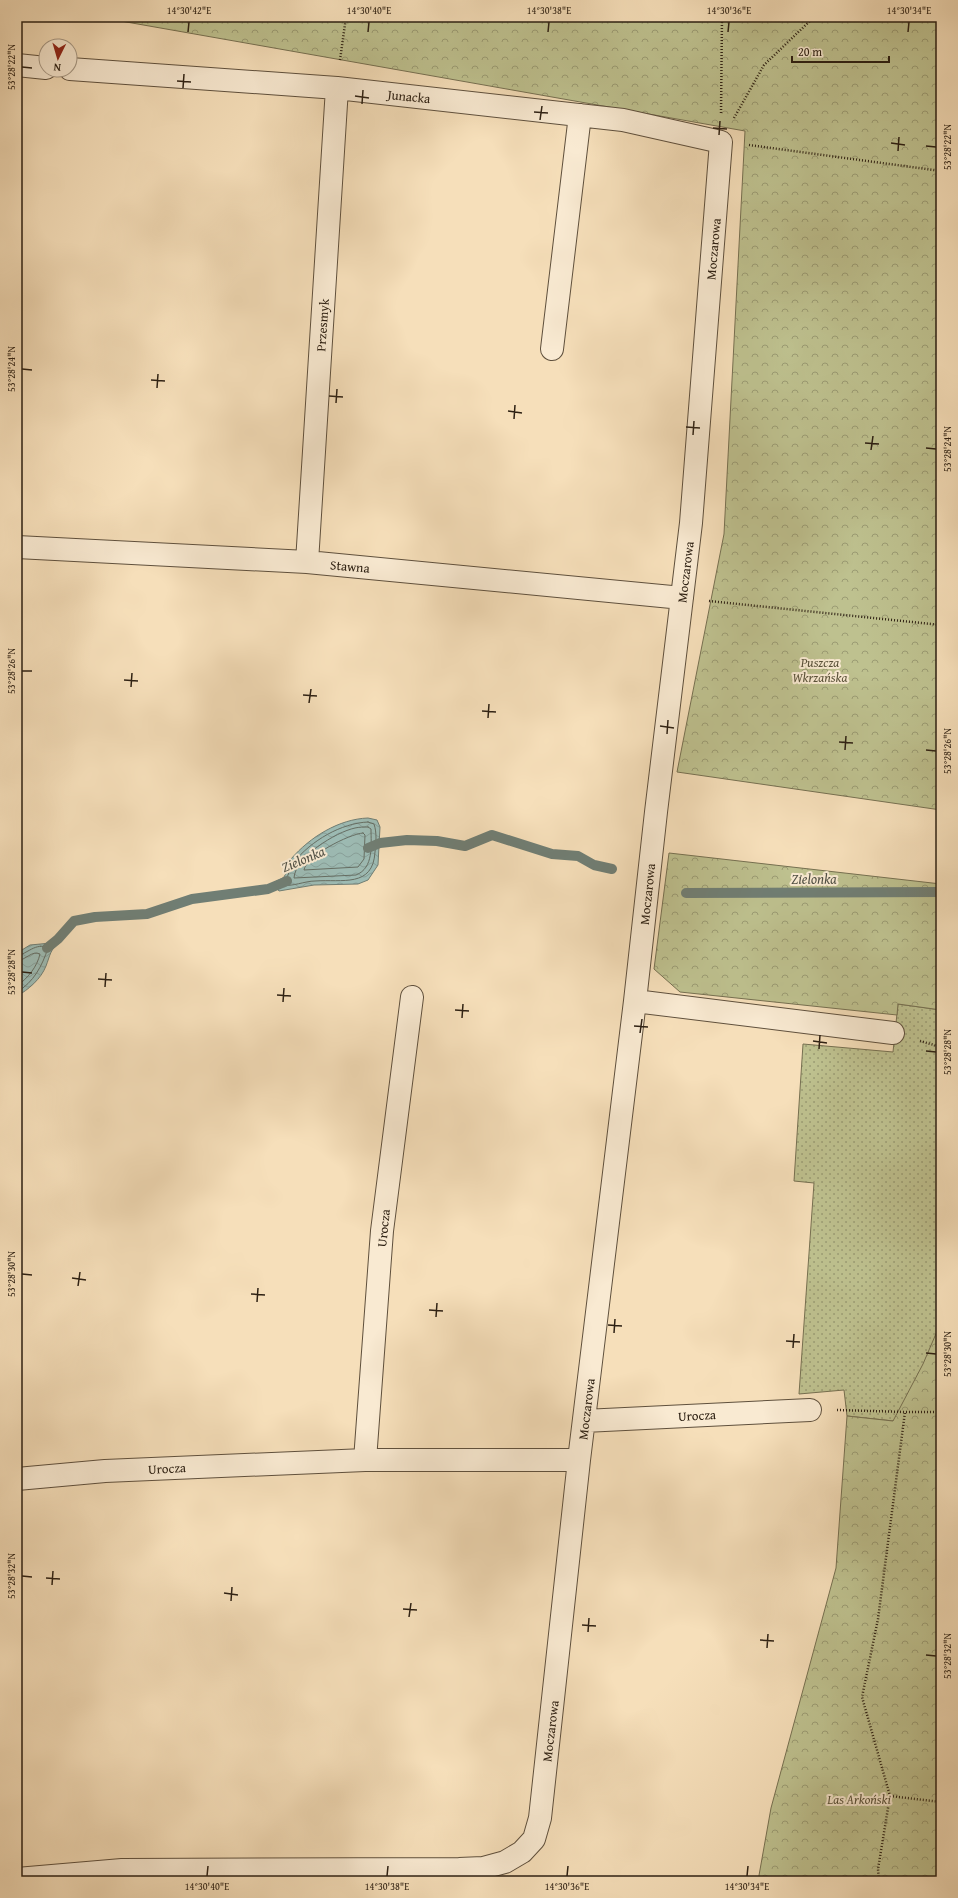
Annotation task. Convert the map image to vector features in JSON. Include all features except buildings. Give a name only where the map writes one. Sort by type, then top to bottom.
[{"type":"street","points":[[17,66],[38,67]]},
{"type":"street","name":"Junacka","points":[[78,70],[337,88],[580,115],[623,120],[721,142]]},
{"type":"street","name":"Przesmyk","points":[[307,562],[337,88]]},
{"type":"street","points":[[552,349],[580,115]]},
{"type":"street","name":"Moczarowa","points":[[17,1879],[122,1870],[483,1868],[505,1862],[522,1852],[534,1840],[540,1818],[579,1460],[636,1001],[656,812],[692,515],[721,142]]},
{"type":"street","name":"Stawna","points":[[17,547],[307,562],[682,598]]},
{"type":"street","name":"Urocza","points":[[365,1460],[382,1231],[412,997]]},
{"type":"street","points":[[636,1001],[893,1033]]},
{"type":"street","name":"Urocza","points":[[584,1421],[810,1410]]},
{"type":"street","name":"Urocza","points":[[17,1479],[104,1471],[365,1460],[579,1460]]},
{"type":"path","points":[[17,26],[22,17]]},
{"type":"path","points":[[337,88],[346,17]]},
{"type":"path","points":[[721,142],[722,17]]},
{"type":"path","points":[[721,142],[764,66],[814,17]]},
{"type":"path","points":[[721,142],[941,171]]},
{"type":"path","points":[[682,598],[941,625]]},
{"type":"path","points":[[810,1410],[941,1412]]},
{"type":"path","points":[[879,1881],[878,1869],[890,1796],[862,1697],[878,1619],[905,1412]]},
{"type":"path","points":[[890,1796],[941,1802]]},
{"type":"green space","name":"Puszcza Wkrzańska","points":[[98,17],[941,17],[941,810],[677,772],[724,534],[745,131]]},
{"type":"green space","points":[[669,853],[941,884],[941,1010],[898,1004],[897,1015],[680,992],[654,969]]},
{"type":"green space","points":[[898,1004],[941,1010],[941,1426],[847,1416],[844,1390],[799,1394],[814,1183],[794,1181],[803,1044],[893,1052]]},
{"type":"green space","name":"Las Arkoński","points":[[941,1322],[941,1881],[758,1881],[771,1808],[836,1568],[847,1416],[893,1421],[923,1364]]},
{"type":"water","points":[[368,818],[377,820],[380,827],[378,865],[368,880],[358,884],[314,885],[279,891],[273,883],[284,877],[291,859],[307,843],[336,826],[357,819]]},
{"type":"water","points":[[57,938],[60,942],[52,950],[44,971],[38,980],[17,996],[17,953],[30,945],[51,943]]},
{"type":"waterway","name":"Zielonka","points":[[368,848],[380,843],[407,840],[437,841],[465,846],[492,835],[552,854],[578,856],[594,865],[612,869]]},
{"type":"waterway","name":"Zielonka","points":[[47,948],[58,939],[74,921],[95,917],[147,914],[192,899],[268,889],[287,881]]},
{"type":"waterway","name":"Zielonka","points":[[686,893],[941,892]]}]
